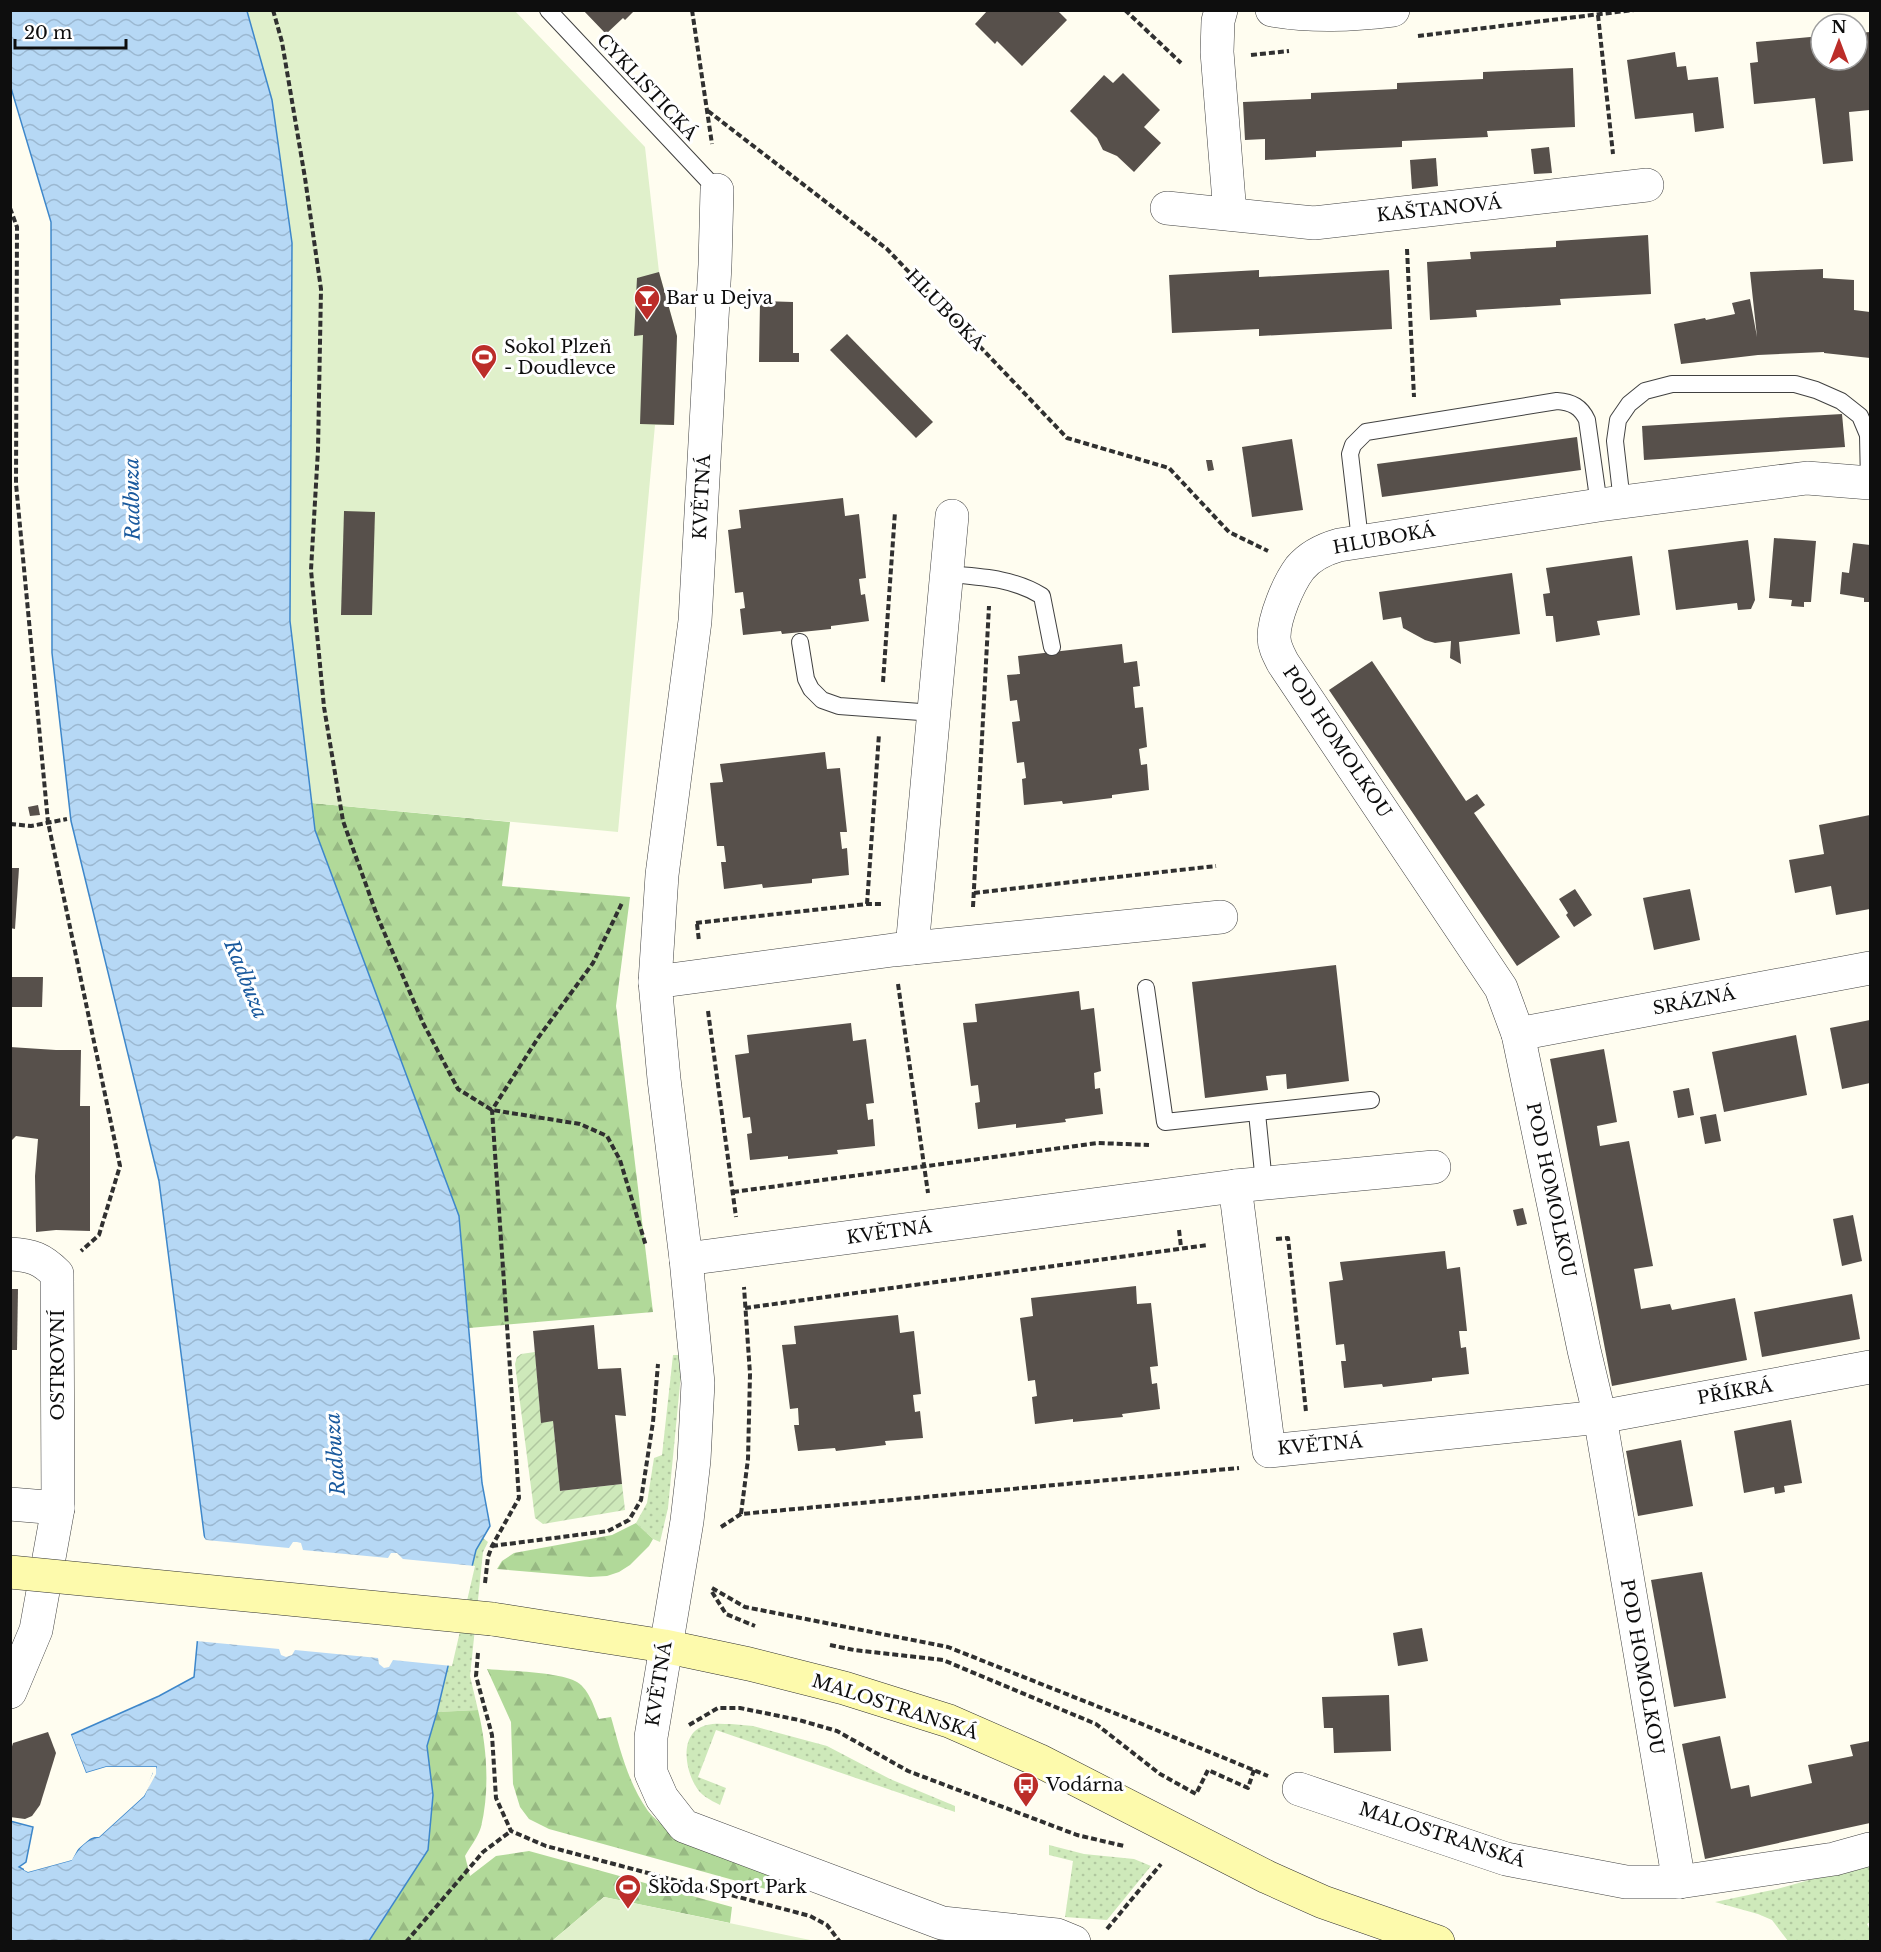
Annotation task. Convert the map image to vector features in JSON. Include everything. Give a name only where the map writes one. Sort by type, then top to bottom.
[{"type":"main road","name":"MALOSTRANSKÁ","points":[[10,1572],[488,1606],[749,1664],[844,1688],[949,1721],[1038,1760],[1267,1877],[1323,1902],[1438,1941]]},
{"type":"street","points":[[1221,10],[1218,21],[1217,52],[1230,214]]},
{"type":"street","points":[[1272,10],[1303,15],[1352,15],[1394,10]]},
{"type":"street","name":"KAŠTANOVÁ","points":[[1167,208],[1314,223],[1632,187]]},
{"type":"street","name":"KVĚTNÁ","points":[[717,190],[695,621],[662,875],[655,982],[698,1383],[694,1460],[687,1521],[653,1718],[651,1773],[662,1798],[684,1826],[949,1932],[1089,1937]]},
{"type":"street","name":"HLUBOKÁ","points":[[1301,567],[1323,550],[1360,540],[1807,477],[1870,483]]},
{"type":"street","points":[[903,949],[916,905],[952,516]]},
{"type":"street","name":"POD HOMOLKOU","points":[[1301,567],[1290,584],[1278,617],[1274,636],[1276,649],[1283,663],[1501,988],[1518,1034],[1600,1417],[1679,1882]]},
{"type":"street","points":[[655,982],[903,949],[1221,917]]},
{"type":"street","name":"SRÁZNÁ","points":[[1518,1034],[1870,968]]},
{"type":"street","name":"KVĚTNÁ","points":[[686,1259],[1250,1184],[1434,1167]]},
{"type":"street","name":"KVĚTNÁ","points":[[1250,1184],[1242,1242],[1257,1459],[1309,1447],[1600,1417]]},
{"type":"street","points":[[10,1254],[23,1254],[43,1261],[57,1274]]},
{"type":"street","name":"OSTROVNÍ","points":[[10,1692],[36,1630],[58,1508],[57,1274]]},
{"type":"street","name":"PŘÍKRÁ","points":[[1600,1417],[1870,1367]]},
{"type":"street","points":[[10,1504],[58,1508]]},
{"type":"street","name":"MALOSTRANSKÁ","points":[[1299,1789],[1506,1859],[1626,1882],[1679,1882],[1834,1859],[1870,1849]]},
{"type":"lane","name":"CYKLISTICKÁ","points":[[548,10],[717,190]]},
{"type":"lane","points":[[1610,504],[1618,420],[1629,404],[1645,392],[1672,384],[1795,384],[1841,401],[1860,416],[1868,435],[1870,483]]},
{"type":"lane","points":[[1360,540],[1350,454],[1353,445],[1366,432],[1557,401],[1567,402],[1583,412],[1610,504]]},
{"type":"lane","points":[[947,574],[1001,579],[1028,588],[1042,596],[1052,647]]},
{"type":"lane","points":[[800,642],[806,679],[811,689],[822,700],[839,706],[934,713]]},
{"type":"lane","points":[[1146,988],[1165,1122],[1371,1100]]},
{"type":"lane","points":[[1250,1184],[1257,1113]]},
{"type":"path","points":[[273,10],[282,42],[321,289],[318,450],[311,570],[324,707],[342,821],[378,918],[423,1023],[458,1089],[492,1110],[580,1124],[607,1136],[620,1160],[646,1246]]},
{"type":"path","points":[[692,10],[708,111],[717,190]]},
{"type":"path","points":[[1598,15],[1632,187]]},
{"type":"path","name":"HLUBOKÁ","points":[[708,111],[887,249],[1067,438],[1169,468],[1229,532],[1301,567]]},
{"type":"path","points":[[10,208],[16,227],[16,484],[48,822],[120,1166],[99,1235],[57,1274]]},
{"type":"path","points":[[1406,242],[1414,399]]},
{"type":"path","points":[[696,923],[867,904],[973,908],[991,578]]},
{"type":"path","points":[[10,824],[31,826],[67,819]]},
{"type":"path","points":[[974,893],[1216,866]]},
{"type":"path","points":[[488,1606],[488,1557],[519,1498],[492,1110],[538,1038],[593,963],[634,879],[662,875]]},
{"type":"path","points":[[903,949],[924,1166],[933,1226]]},
{"type":"path","points":[[733,1192],[1098,1143],[1156,1146]]},
{"type":"path","points":[[1174,1194],[1181,1247]]},
{"type":"path","points":[[745,1308],[1181,1247],[1288,1238],[1309,1447]]},
{"type":"path","points":[[492,1546],[608,1531],[629,1520],[641,1500],[653,1422],[659,1358]]},
{"type":"path","points":[[712,1533],[741,1514],[1257,1459]]},
{"type":"path","points":[[676,1577],[708,1586],[745,1607],[948,1647],[1299,1789]]},
{"type":"path","points":[[478,1652],[476,1676],[492,1735],[496,1798],[511,1831],[546,1846],[810,1916],[828,1924],[840,1941]]},
{"type":"path","points":[[653,1718],[688,1726],[718,1708],[740,1708],[799,1720],[837,1731],[908,1771],[1077,1835],[1133,1848]]},
{"type":"path","points":[[1199,1789],[1208,1770],[1248,1788],[1254,1770]]},
{"type":"path","points":[[406,1941],[483,1852],[511,1831]]},
{"type":"path","points":[[1089,1937],[1167,1856]]},
{"type":"green space","name":"Sokol Plzeň - Doudlevce","points":[[247,11],[515,11],[645,147],[659,272],[677,336],[674,425],[655,425],[618,832],[312,803],[290,621],[292,243],[272,100]]},
{"type":"green space","points":[[312,803],[510,822],[502,886],[630,897],[616,1006],[653,1312],[469,1328],[459,1216],[315,830]]},
{"type":"green space","points":[[535,1352],[541,1422],[553,1421],[560,1491],[622,1484],[625,1510],[543,1524],[535,1518],[515,1364],[517,1357],[521,1354]]},
{"type":"green space","points":[[673,1355],[680,1355],[681,1374],[668,1508],[660,1542],[653,1539],[636,1523],[647,1503],[654,1458],[662,1455]]},
{"type":"green space","points":[[636,1523],[653,1539],[630,1565],[607,1576],[590,1577],[497,1569],[502,1561],[514,1553],[612,1535]]},
{"type":"green space","points":[[483,1538],[488,1542],[483,1552],[470,1676],[478,1710],[437,1712],[476,1550]]},
{"type":"green space","points":[[487,1669],[533,1672],[567,1678],[580,1684],[590,1697],[599,1719],[611,1717],[621,1753],[635,1789],[657,1821],[687,1839],[770,1874],[766,1889],[549,1829],[529,1819],[520,1807],[513,1784],[511,1722]]},
{"type":"green space","points":[[478,1710],[484,1739],[486,1798],[481,1827],[465,1856],[470,1876],[496,1856],[529,1851],[732,1907],[730,1923],[604,1897],[552,1941],[369,1942],[428,1850],[433,1795],[427,1746],[437,1712]]},
{"type":"green space","points":[[710,1724],[753,1726],[827,1746],[890,1779],[955,1806],[955,1812],[716,1730],[698,1777],[726,1788],[720,1805],[697,1789],[688,1768],[688,1742],[698,1729]]},
{"type":"green space","points":[[1049,1845],[1084,1854],[1134,1859],[1151,1866],[1107,1920],[1065,1917],[1073,1861],[1049,1855]]},
{"type":"green space","points":[[1870,1863],[1870,1922],[1867,1924],[1870,1929],[1870,1941],[1788,1941],[1772,1920],[1715,1902],[1777,1889]]},
{"type":"green space","name":"Škoda Sport Park","points":[[604,1897],[815,1941],[552,1941]]},
{"type":"water","name":"Radbuza","points":[[11,11],[247,11],[272,100],[292,243],[290,621],[315,830],[459,1216],[482,1483],[490,1526],[476,1550],[427,1746],[433,1795],[428,1850],[369,1941],[11,1941],[10,1821],[33,1827],[26,1862],[19,1867],[28,1872],[71,1860],[83,1845],[90,1839],[99,1837],[144,1796],[156,1767],[106,1767],[86,1773],[71,1735],[159,1696],[194,1677],[206,1549],[159,1181],[71,821],[52,653],[51,222],[11,88]]},
{"type":"pier","points":[[201,1533],[206,1540],[289,1548],[293,1542],[297,1542],[301,1543],[303,1550],[388,1558],[391,1553],[397,1553],[403,1559],[475,1566],[452,1666],[393,1660],[389,1667],[384,1668],[379,1664],[378,1658],[295,1650],[292,1655],[286,1657],[281,1655],[279,1649],[196,1641],[194,1646],[203,1549]]},
{"type":"pier","points":[[70,1732],[86,1773],[106,1767],[156,1767],[156,1774],[144,1796],[99,1837],[92,1837],[78,1849],[72,1860],[28,1872],[24,1870],[24,1867],[28,1869],[70,1857],[76,1847],[91,1835],[98,1834],[142,1794],[153,1773],[153,1770],[106,1770],[84,1776],[68,1736]]},
{"type":"building","points":[[583,10],[635,10],[606,34]]},
{"type":"building","points":[[988,10],[1057,10],[1067,20],[1022,66],[997,41],[995,44],[975,24]]},
{"type":"building","points":[[1869,32],[1870,110],[1849,112],[1853,161],[1823,164],[1815,98],[1754,104],[1750,63],[1758,62],[1756,42],[1809,37],[1809,72],[1869,72]]},
{"type":"building","points":[[1675,52],[1677,67],[1686,66],[1688,80],[1718,77],[1724,128],[1695,132],[1693,113],[1635,119],[1627,60]]},
{"type":"building","points":[[1573,68],[1575,127],[1487,131],[1488,137],[1402,141],[1402,147],[1316,151],[1316,157],[1265,160],[1265,139],[1245,140],[1243,102],[1311,99],[1311,93],[1397,89],[1397,83],[1483,79],[1483,72]]},
{"type":"building","points":[[1123,73],[1160,110],[1144,127],[1161,143],[1134,172],[1117,156],[1103,150],[1097,138],[1070,111],[1104,75],[1113,83]]},
{"type":"building","points":[[1549,147],[1552,173],[1534,174],[1531,149]]},
{"type":"building","points":[[1436,158],[1438,186],[1412,189],[1410,160]]},
{"type":"building","points":[[1648,235],[1651,294],[1560,299],[1561,305],[1476,310],[1477,317],[1430,320],[1427,262],[1471,259],[1470,252],[1556,247],[1556,241]]},
{"type":"building","points":[[1823,269],[1823,278],[1854,280],[1854,310],[1870,312],[1870,358],[1824,352],[1758,355],[1681,364],[1674,324],[1735,314],[1732,303],[1750,299],[1757,337],[1750,272]]},
{"type":"building","points":[[1259,270],[1259,277],[1389,270],[1392,329],[1259,336],[1259,329],[1172,333],[1169,275]]},
{"type":"building","points":[[659,272],[677,336],[674,425],[640,424],[643,335],[634,336],[637,278]]},
{"type":"building","points":[[760,301],[793,302],[793,353],[799,353],[799,362],[759,362]]},
{"type":"building","points":[[847,334],[933,422],[916,438],[830,350]]},
{"type":"building","points":[[1842,414],[1845,447],[1644,460],[1642,426]]},
{"type":"building","points":[[1577,437],[1581,470],[1382,497],[1377,464]]},
{"type":"building","points":[[1292,439],[1303,510],[1252,517],[1242,447]]},
{"type":"building","points":[[1206,460],[1212,460],[1214,470],[1208,471]]},
{"type":"building","points":[[843,498],[845,516],[859,514],[866,578],[859,579],[861,595],[865,594],[869,621],[831,626],[831,629],[743,635],[740,609],[745,608],[743,592],[735,593],[728,530],[741,528],[739,510]]},
{"type":"building","points":[[344,511],[375,512],[372,615],[341,615]]},
{"type":"building","points":[[1774,538],[1816,541],[1811,602],[1804,602],[1804,607],[1791,606],[1792,600],[1769,598]]},
{"type":"building","points":[[1748,540],[1755,600],[1751,609],[1738,610],[1737,603],[1676,610],[1668,550]]},
{"type":"building","points":[[1853,543],[1870,545],[1870,602],[1864,602],[1864,598],[1840,594],[1842,572],[1849,573]]},
{"type":"building","points":[[1632,556],[1640,615],[1597,621],[1600,635],[1556,642],[1553,616],[1546,616],[1543,594],[1550,593],[1546,568]]},
{"type":"building","points":[[1512,573],[1520,634],[1459,642],[1461,664],[1450,658],[1451,641],[1435,643],[1425,640],[1403,628],[1401,617],[1383,620],[1379,592]]},
{"type":"building","points":[[1122,644],[1124,663],[1137,661],[1140,686],[1133,687],[1135,708],[1143,707],[1147,747],[1139,749],[1141,765],[1147,764],[1149,790],[1112,795],[1112,798],[1063,804],[1062,801],[1024,805],[1022,779],[1026,778],[1024,762],[1017,763],[1012,722],[1020,721],[1017,700],[1010,701],[1007,675],[1020,674],[1018,656]]},
{"type":"building","points":[[1372,661],[1466,801],[1477,794],[1485,805],[1474,813],[1560,937],[1517,966],[1329,690]]},
{"type":"building","points":[[825,752],[827,769],[840,768],[847,832],[840,832],[842,849],[847,848],[849,875],[812,879],[812,883],[763,888],[762,884],[724,889],[721,862],[726,862],[724,846],[717,846],[710,783],[723,782],[720,764]]},
{"type":"building","points":[[38,805],[40,815],[30,816],[28,807]]},
{"type":"building","points":[[1870,815],[1870,909],[1836,915],[1831,886],[1795,893],[1789,860],[1824,854],[1819,825]]},
{"type":"building","points":[[10,868],[19,868],[15,929],[10,928]]},
{"type":"building","points":[[1575,889],[1592,915],[1574,927],[1559,899]]},
{"type":"building","points":[[1690,889],[1700,940],[1654,950],[1643,898]]},
{"type":"building","points":[[1336,965],[1349,1081],[1287,1089],[1286,1074],[1266,1076],[1268,1090],[1205,1098],[1192,982]]},
{"type":"building","points":[[10,977],[43,977],[42,1007],[10,1007]]},
{"type":"building","points":[[1079,991],[1081,1010],[1094,1008],[1101,1071],[1094,1073],[1095,1089],[1100,1088],[1103,1114],[1065,1119],[1066,1122],[1016,1128],[1016,1124],[978,1129],[975,1103],[980,1102],[978,1085],[971,1086],[963,1023],[977,1022],[975,1004]]},
{"type":"building","points":[[1870,1020],[1870,1083],[1842,1089],[1830,1028]]},
{"type":"building","points":[[851,1023],[853,1041],[866,1039],[874,1103],[866,1104],[868,1120],[873,1119],[875,1146],[837,1150],[838,1154],[750,1160],[747,1134],[752,1133],[750,1117],[743,1118],[735,1055],[749,1053],[747,1035]]},
{"type":"building","points":[[1796,1035],[1807,1095],[1724,1112],[1712,1052]]},
{"type":"building","points":[[10,1047],[81,1050],[80,1106],[90,1106],[90,1231],[36,1232],[35,1176],[38,1139],[16,1136],[10,1142]]},
{"type":"building","points":[[1604,1049],[1617,1122],[1597,1126],[1600,1146],[1629,1141],[1653,1266],[1634,1269],[1641,1309],[1670,1304],[1672,1310],[1735,1298],[1747,1360],[1612,1386],[1550,1059]]},
{"type":"building","points":[[1689,1088],[1694,1115],[1678,1118],[1673,1091]]},
{"type":"building","points":[[1716,1114],[1721,1141],[1705,1144],[1700,1117]]},
{"type":"building","points":[[1523,1208],[1527,1224],[1517,1226],[1513,1210]]},
{"type":"building","points":[[1853,1215],[1862,1261],[1842,1266],[1833,1219]]},
{"type":"building","points":[[1445,1251],[1447,1269],[1460,1267],[1467,1331],[1459,1331],[1461,1348],[1466,1347],[1469,1374],[1383,1387],[1382,1384],[1344,1388],[1341,1361],[1346,1361],[1344,1344],[1336,1345],[1329,1282],[1343,1280],[1340,1262]]},
{"type":"building","points":[[1136,1286],[1137,1304],[1151,1303],[1158,1366],[1150,1367],[1152,1384],[1157,1383],[1160,1409],[1122,1414],[1123,1417],[1073,1422],[1073,1419],[1035,1424],[1032,1397],[1037,1396],[1035,1380],[1028,1381],[1020,1318],[1033,1316],[1031,1298]]},
{"type":"building","points":[[10,1289],[18,1289],[17,1350],[10,1350]]},
{"type":"building","points":[[1852,1294],[1860,1339],[1762,1357],[1754,1312]]},
{"type":"building","points":[[898,1315],[900,1333],[914,1331],[921,1394],[913,1395],[915,1412],[920,1411],[923,1438],[885,1441],[886,1445],[836,1451],[835,1448],[798,1451],[794,1425],[799,1425],[798,1408],[790,1409],[782,1345],[796,1344],[794,1326]]},
{"type":"building","points":[[594,1325],[598,1369],[621,1368],[626,1416],[615,1415],[622,1484],[560,1491],[553,1421],[541,1423],[533,1331]]},
{"type":"building","points":[[1791,1420],[1802,1483],[1784,1486],[1785,1492],[1775,1494],[1774,1487],[1744,1493],[1734,1431]]},
{"type":"building","points":[[1681,1440],[1693,1506],[1638,1516],[1626,1451]]},
{"type":"building","points":[[1702,1572],[1726,1698],[1674,1707],[1651,1580]]},
{"type":"building","points":[[1422,1628],[1428,1661],[1398,1666],[1393,1633]]},
{"type":"building","points":[[1389,1695],[1391,1751],[1334,1753],[1333,1728],[1324,1728],[1322,1697]]},
{"type":"building","points":[[48,1732],[56,1753],[40,1805],[32,1816],[25,1819],[10,1817],[10,1753],[13,1743]]},
{"type":"building","points":[[1720,1736],[1731,1789],[1749,1785],[1751,1797],[1812,1783],[1808,1765],[1853,1756],[1850,1745],[1870,1741],[1870,1823],[1705,1859],[1682,1744]]},
{"type":"place","name":"Bar u Dejva","points":[[647,321]]},
{"type":"place","name":"Sokol Plzeň - Doudlevce","points":[[484,380]]},
{"type":"place","name":"Vodárna","points":[[1026,1808]]},
{"type":"place","name":"Škoda Sport Park","points":[[628,1910]]}]
